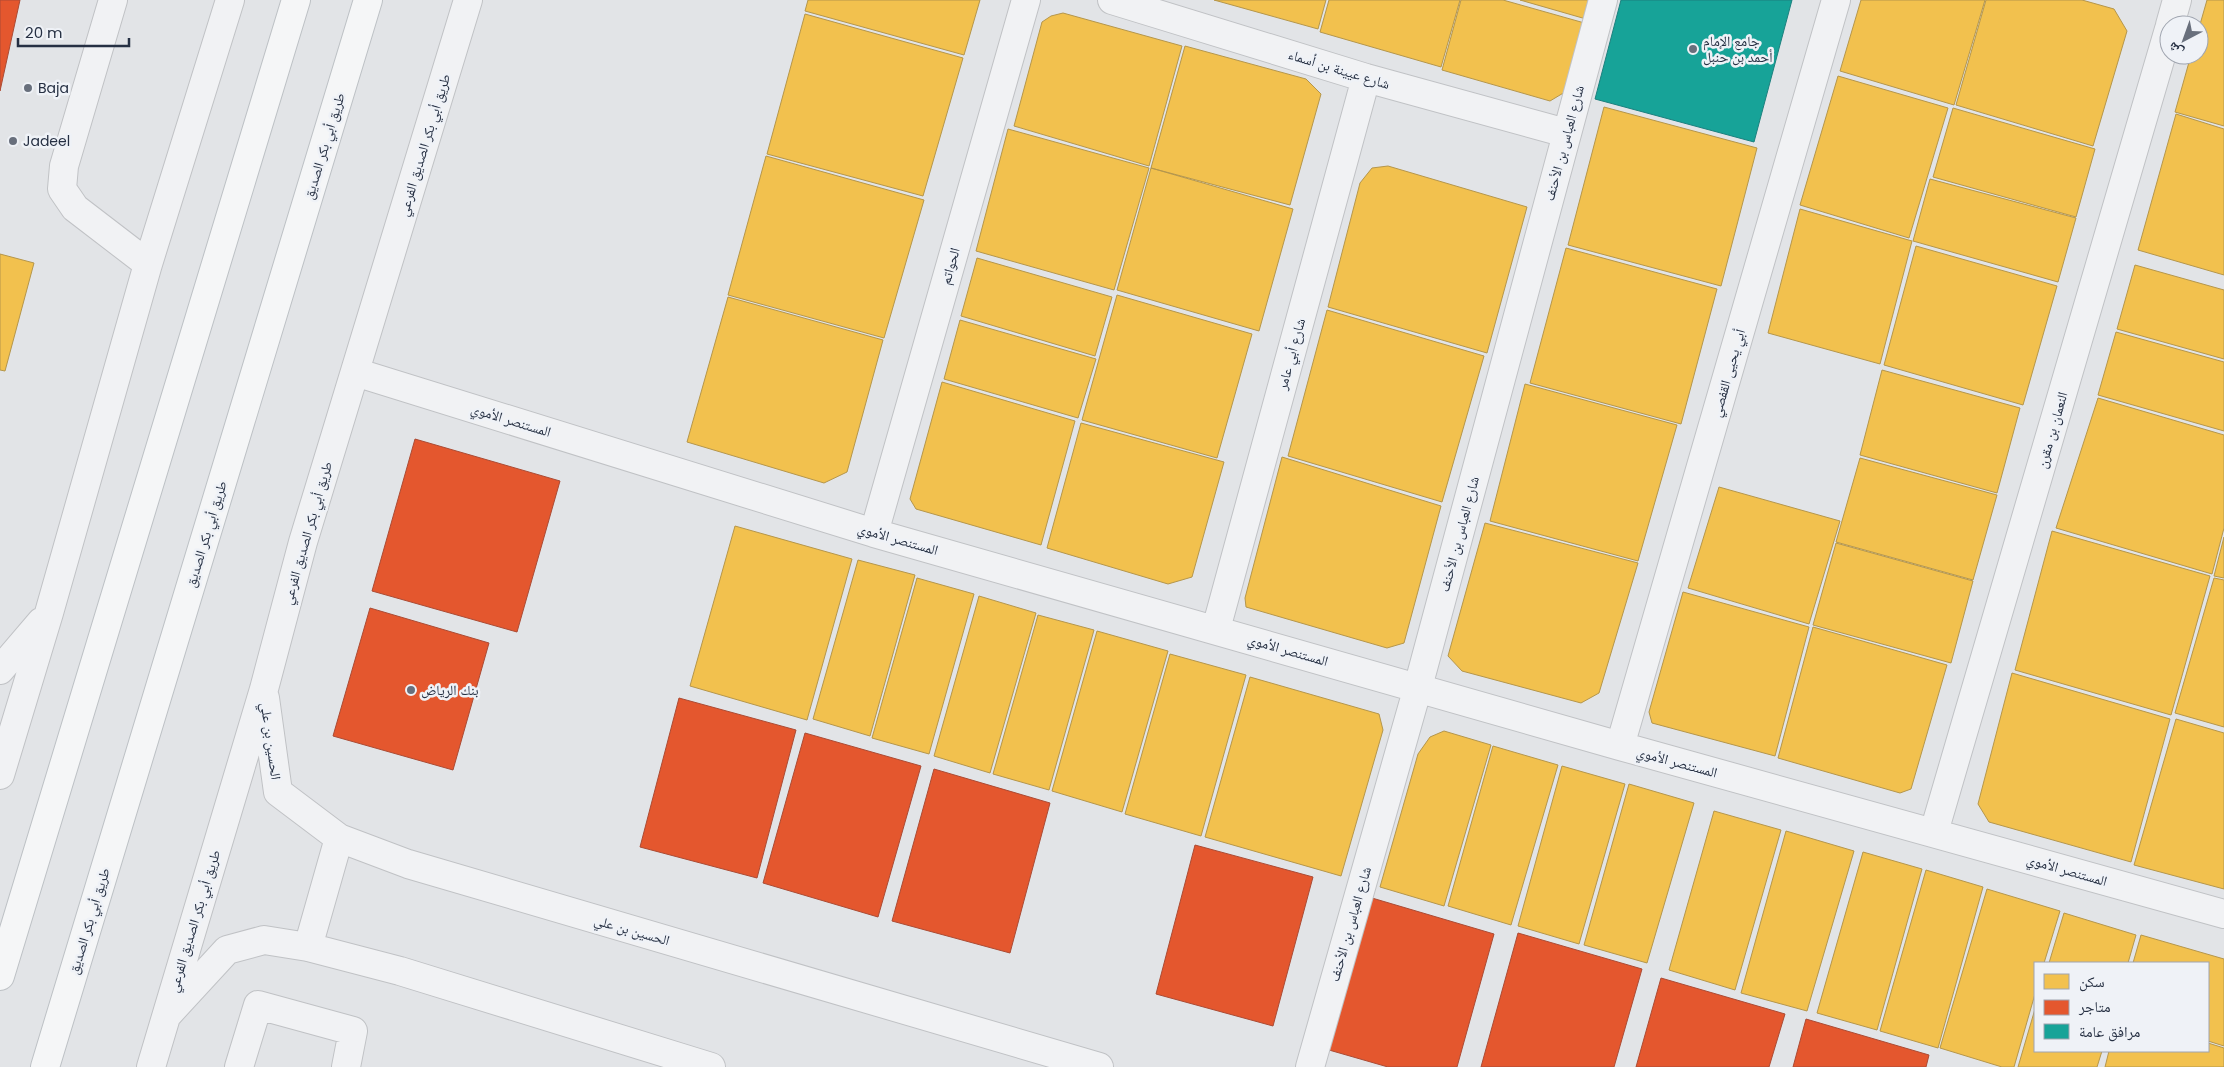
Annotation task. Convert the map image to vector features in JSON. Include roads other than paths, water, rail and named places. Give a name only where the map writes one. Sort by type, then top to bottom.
[{"type":"main road","points":[[0,976],[296,0]]},
{"type":"main road","name":"طريق أبي بكر الصديق","points":[[45,1067],[368,0]]},
{"type":"street","points":[[113,0],[64,166],[62,189],[76,208],[148,264]]},
{"type":"street","points":[[0,775],[49,613],[148,264],[230,0]]},
{"type":"street","name":"طريق أبي بكر الصديق الفرعي","points":[[151,1067],[264,688],[302,542],[468,0]]},
{"type":"street","name":"الحواتم","points":[[874,533],[1026,0]]},
{"type":"street","name":"شارع عيينة بن أسماء","points":[[1112,0],[1366,78],[1566,133]]},
{"type":"street","name":"شارع العباس بن الأحنف","points":[[1310,1067],[1418,687],[1566,133],[1604,0]]},
{"type":"street","name":"أبي يحيى القفصي","points":[[1620,746],[1836,0]]},
{"type":"street","name":"النعمان بن مقرن","points":[[1934,832],[2159,63]]},
{"type":"street","name":"شارع أبي عامر","points":[[1216,630],[1366,78]]},
{"type":"street","name":"المستنصر الأموي","points":[[355,372],[874,533],[1620,746],[2224,914]]},
{"type":"street","points":[[0,670],[49,613]]},
{"type":"street","name":"الحسين بن علي","points":[[264,688],[278,792],[339,838],[408,864],[1100,1067]]},
{"type":"street","points":[[308,947],[339,838]]},
{"type":"street","points":[[165,1018],[227,950],[264,940],[308,947],[400,971],[711,1067]]},
{"type":"street","points":[[239,1067],[258,1005],[353,1031],[346,1067]]},
{"type":"place","name":"جامع الإمام أحمد بن حنبل","points":[[1693,49]]},
{"type":"place","name":"Baja","points":[[28,88]]},
{"type":"place","name":"Jadeel","points":[[13,141]]},
{"type":"place","name":"بنك الرياض","points":[[411,690]]}]
